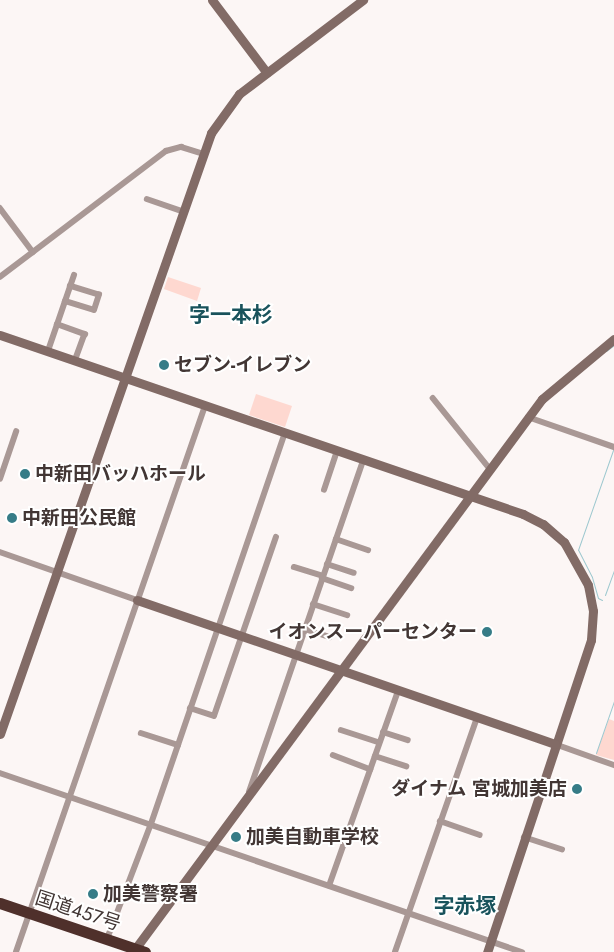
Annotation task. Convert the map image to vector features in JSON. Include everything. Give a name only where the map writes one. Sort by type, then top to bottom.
[{"type":"highway","name":"国道457号","points":[[0,903],[138,951]]},
{"type":"street","points":[[212,0],[267,73]]},
{"type":"street","points":[[0,734],[211,133],[228,106],[267,73],[363,0]]},
{"type":"street","points":[[0,278],[166,151],[181,147],[204,154]]},
{"type":"street","points":[[147,199],[184,212]]},
{"type":"street","points":[[0,208],[33,252]]},
{"type":"street","points":[[48,352],[74,275]]},
{"type":"street","points":[[65,301],[94,310],[99,295],[70,286]]},
{"type":"street","points":[[57,324],[85,334],[75,361]]},
{"type":"street","points":[[0,335],[529,516],[549,528],[572,552],[588,585],[593,612],[591,640],[489,940],[487,952]]},
{"type":"street","points":[[138,951],[249,792],[468,496],[531,419],[558,382],[614,339]]},
{"type":"street","points":[[433,398],[490,469]]},
{"type":"street","points":[[16,952],[205,406]]},
{"type":"street","points":[[531,419],[614,447]]},
{"type":"street","points":[[0,479],[16,432]]},
{"type":"street","points":[[107,939],[178,745],[285,433]]},
{"type":"street","points":[[324,490],[337,451]]},
{"type":"street","points":[[249,792],[363,460]]},
{"type":"street","points":[[190,708],[214,716],[276,537]]},
{"type":"street","points":[[336,539],[368,550]]},
{"type":"street","points":[[0,552],[56,573],[614,764]]},
{"type":"street","points":[[327,564],[354,573]]},
{"type":"street","points":[[294,567],[351,588]]},
{"type":"street","points":[[313,604],[348,615]]},
{"type":"street","points":[[305,629],[330,638]]},
{"type":"street","points":[[329,886],[398,690]]},
{"type":"street","points":[[394,952],[477,718]]},
{"type":"street","points":[[342,730],[380,742]]},
{"type":"street","points":[[383,732],[408,740]]},
{"type":"street","points":[[141,733],[178,745]]},
{"type":"street","points":[[333,755],[370,768]]},
{"type":"street","points":[[375,756],[406,766]]},
{"type":"street","points":[[0,773],[522,952]]},
{"type":"street","points":[[440,821],[480,835]]},
{"type":"street","points":[[524,837],[562,849]]},
{"type":"shaded area","points":[[168,277],[201,288],[197,301],[164,289]]},
{"type":"shaded area","points":[[256,394],[292,406],[285,427],[249,415]]},
{"type":"shaded area","points":[[609,719],[614,721],[614,760],[596,755]]},
{"type":"waterway","points":[[606,351],[614,345]]},
{"type":"waterway","points":[[602,600],[598,598],[592,577],[578,550],[613,450]]},
{"type":"waterway","points":[[605,595],[614,570]]},
{"type":"waterway","points":[[596,753],[614,701]]},
{"type":"place","name":"セブン-イレブン","points":[[164,365]]},
{"type":"place","name":"中新田バッハホール","points":[[25,474]]},
{"type":"place","name":"中新田公民館","points":[[12,518]]},
{"type":"place","name":"イオンスーパーセンター","points":[[487,632]]},
{"type":"place","name":"ダイナム 宮城加美店","points":[[577,789]]},
{"type":"place","name":"加美自動車学校","points":[[236,837]]},
{"type":"place","name":"加美警察署","points":[[93,894]]},
{"type":"district","name":"字一本杉","points":[[231,315]]},
{"type":"district","name":"字赤塚","points":[[465,906]]}]
